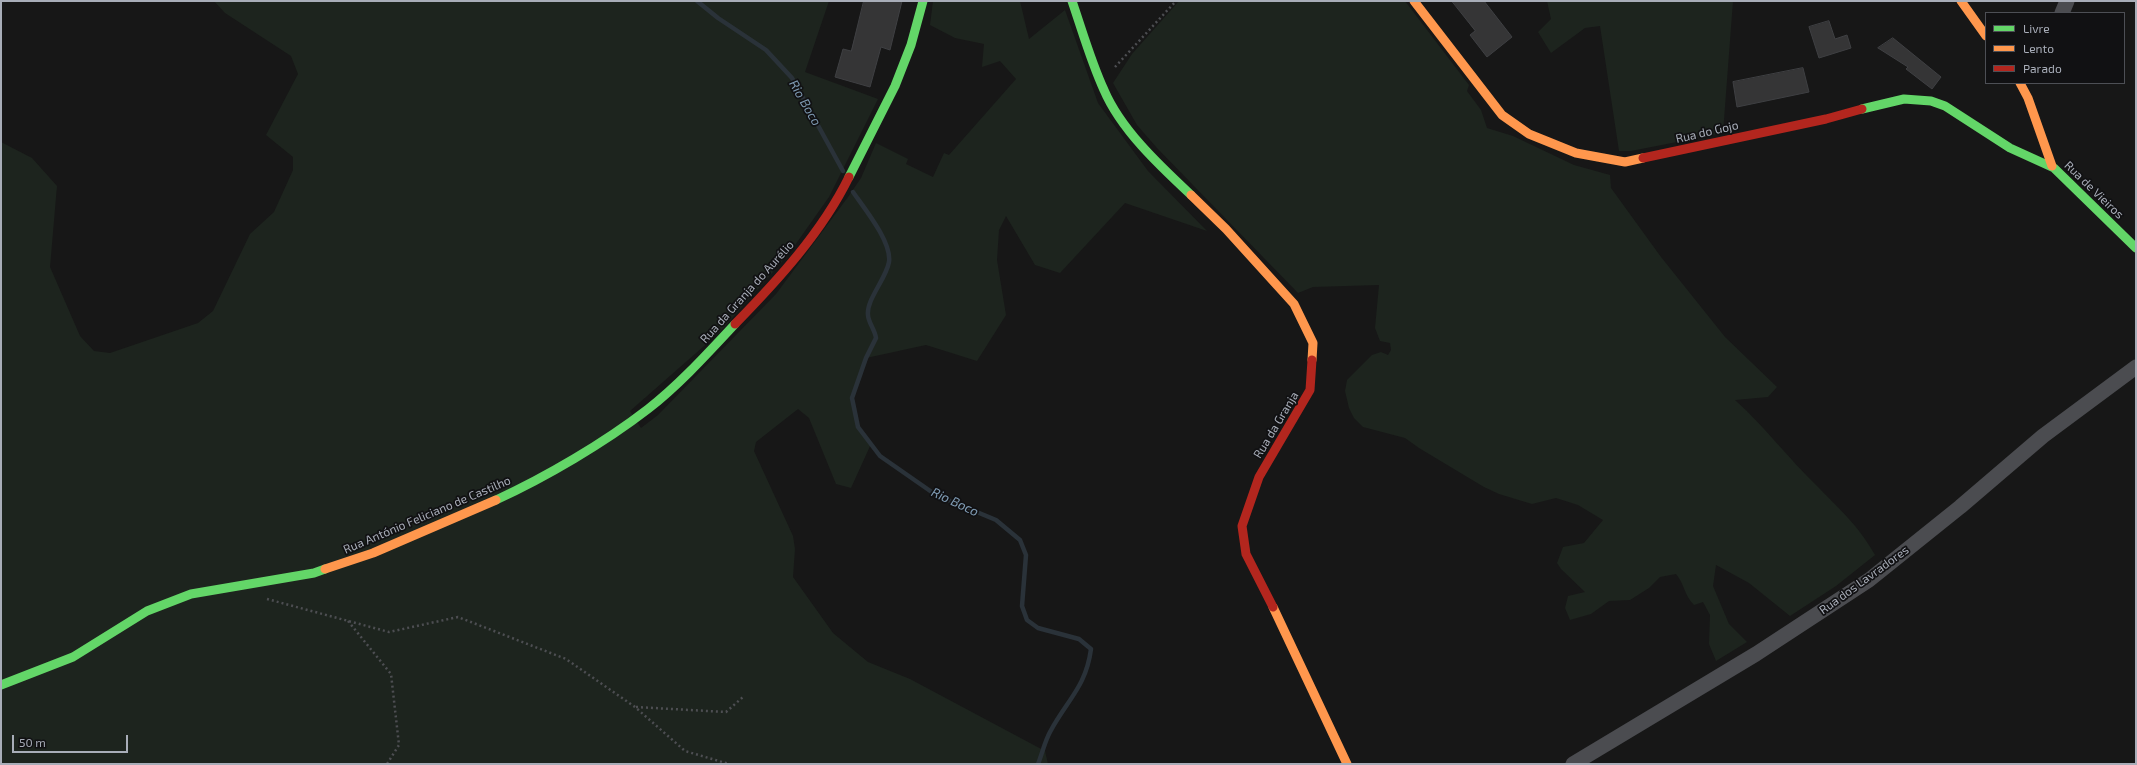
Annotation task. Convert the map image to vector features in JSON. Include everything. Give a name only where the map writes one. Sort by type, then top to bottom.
[{"type":"street","name":"Rua da Granja do Aurélio","points":[[648,409],[707,354],[758,301],[806,245],[841,194],[895,86],[911,45],[923,1]]},
{"type":"street","name":"Rua da Granja","points":[[1072,1],[1104,91],[1127,128],[1154,160],[1226,229],[1294,304],[1313,343],[1310,390],[1259,476],[1242,526],[1246,554],[1295,651],[1347,764]]},
{"type":"street","name":"Rua do Gojo","points":[[1414,1],[1502,115],[1514,127],[1530,136],[1573,152],[1603,160],[1625,162],[1813,121],[1830,120],[1895,101],[1915,99],[1926,100],[1943,106],[2024,156],[2052,166]]},
{"type":"street","points":[[1961,1],[1985,35]]},
{"type":"street","points":[[2062,12],[2067,1]]},
{"type":"street","points":[[2021,84],[2028,98],[2052,166]]},
{"type":"street","points":[[2028,98],[2034,84]]},
{"type":"street","name":"Rua de Vieiros","points":[[2052,166],[2136,248]]},
{"type":"street","name":"Rua dos Lavradores","points":[[1573,764],[1756,654],[1869,580],[1960,507],[2043,436],[2136,367]]},
{"type":"street","name":"Rua António Feliciano de Castilho","points":[[1,685],[74,657],[154,608],[191,594],[314,573],[373,553],[522,488],[587,450],[648,409]]},
{"type":"path","points":[[1100,77],[1112,70],[1176,1]]},
{"type":"path","points":[[248,585],[268,600],[389,632],[458,617],[566,659],[635,707],[685,751],[729,764]]},
{"type":"path","points":[[348,620],[391,674],[399,745],[387,764]]},
{"type":"path","points":[[635,707],[726,712],[743,697]]},
{"type":"shaded area","points":[[214,1],[829,1],[805,72],[878,99],[829,197],[788,255],[720,332],[630,411],[641,428],[658,415],[776,294],[861,178],[876,143],[908,159],[906,164],[933,177],[944,153],[949,155],[1016,79],[1000,61],[982,67],[984,44],[955,38],[930,25],[933,1],[1020,1],[1029,39],[1065,10],[1098,103],[1148,171],[1207,231],[1125,203],[1060,273],[1035,265],[1006,216],[999,230],[997,260],[1006,315],[977,361],[926,345],[866,358],[854,393],[853,402],[857,421],[862,432],[871,444],[851,488],[836,484],[809,418],[798,409],[756,442],[754,451],[793,536],[795,549],[793,577],[833,633],[868,662],[910,679],[1045,751],[1048,764],[1,764],[1,142],[32,158],[57,186],[50,267],[80,336],[94,351],[110,353],[198,323],[213,311],[250,234],[274,212],[293,170],[293,157],[266,135],[298,74],[291,56],[225,13]]},
{"type":"shaded area","points":[[1179,1],[1405,1],[1469,85],[1467,91],[1481,110],[1487,128],[1513,136],[1574,165],[1610,175],[1611,188],[1661,257],[1725,337],[1777,387],[1768,397],[1735,400],[1757,421],[1849,519],[1875,555],[1836,586],[1790,616],[1749,583],[1716,565],[1713,586],[1729,624],[1747,642],[1716,661],[1709,644],[1710,615],[1703,602],[1694,605],[1686,594],[1676,574],[1660,577],[1649,588],[1630,600],[1609,601],[1591,614],[1570,620],[1565,608],[1568,596],[1585,592],[1561,569],[1557,563],[1563,547],[1584,543],[1603,520],[1578,505],[1556,498],[1532,504],[1499,494],[1484,487],[1405,438],[1363,427],[1354,418],[1349,408],[1345,391],[1347,380],[1372,355],[1381,352],[1388,355],[1391,350],[1390,343],[1380,341],[1375,328],[1379,285],[1313,287],[1298,293],[1157,148],[1137,125],[1113,83],[1132,54]]},
{"type":"shaded area","points":[[1547,1],[1733,1],[1723,133],[1631,151],[1619,151],[1600,26],[1585,28],[1551,53],[1538,32],[1551,19]]},
{"type":"building","points":[[864,1],[902,1],[890,50],[881,47],[870,87],[835,77],[843,49],[851,51]]},
{"type":"building","points":[[1452,1],[1484,1],[1512,37],[1487,57],[1470,35],[1475,31]]},
{"type":"building","points":[[1829,21],[1835,39],[1847,35],[1851,48],[1819,58],[1809,27]]},
{"type":"building","points":[[1893,38],[1941,77],[1932,89],[1906,69],[1908,67],[1878,48]]},
{"type":"building","points":[[1803,68],[1809,92],[1737,107],[1733,82]]},
{"type":"waterway","name":"Rio Boco","points":[[697,1],[718,18],[766,50],[792,78],[843,171]]},
{"type":"waterway","name":"Rio Boco","points":[[853,192],[882,235],[889,254],[887,269],[868,309],[868,318],[876,338],[866,358],[852,398],[858,427],[880,456],[936,495],[996,520],[1020,540],[1026,555],[1022,606],[1027,620],[1038,628],[1079,639],[1091,649],[1085,674],[1075,693],[1050,732],[1038,764]]},
{"type":"traffic: fast","points":[[849,177],[895,86],[911,45],[923,1]]},
{"type":"traffic: fast","points":[[1072,1],[1095,68],[1111,105],[1142,147],[1191,195]]},
{"type":"traffic: fast","points":[[1862,109],[1904,99],[1931,101],[1945,106],[2010,148],[2054,168],[2136,248]]},
{"type":"traffic: fast","points":[[496,500],[535,481],[574,459],[631,422],[660,400],[735,324]]},
{"type":"traffic: fast","points":[[1,685],[73,657],[147,611],[191,594],[314,573],[325,569]]},
{"type":"traffic: slow","points":[[1414,1],[1502,115],[1529,134],[1576,153],[1625,162],[1643,158]]},
{"type":"traffic: slow","points":[[1961,1],[1985,35]]},
{"type":"traffic: slow","points":[[2021,84],[2028,98],[2052,166]]},
{"type":"traffic: slow","points":[[1191,195],[1226,229],[1294,304],[1313,343],[1312,360]]},
{"type":"traffic: slow","points":[[325,569],[373,553],[496,500]]},
{"type":"traffic: slow","points":[[1273,607],[1347,764]]},
{"type":"traffic: jam","points":[[1643,158],[1826,119],[1862,109]]},
{"type":"traffic: jam","points":[[735,324],[798,255],[826,217],[849,177]]},
{"type":"traffic: jam","points":[[1273,607],[1246,554],[1242,526],[1259,477],[1310,390],[1312,360]]}]
